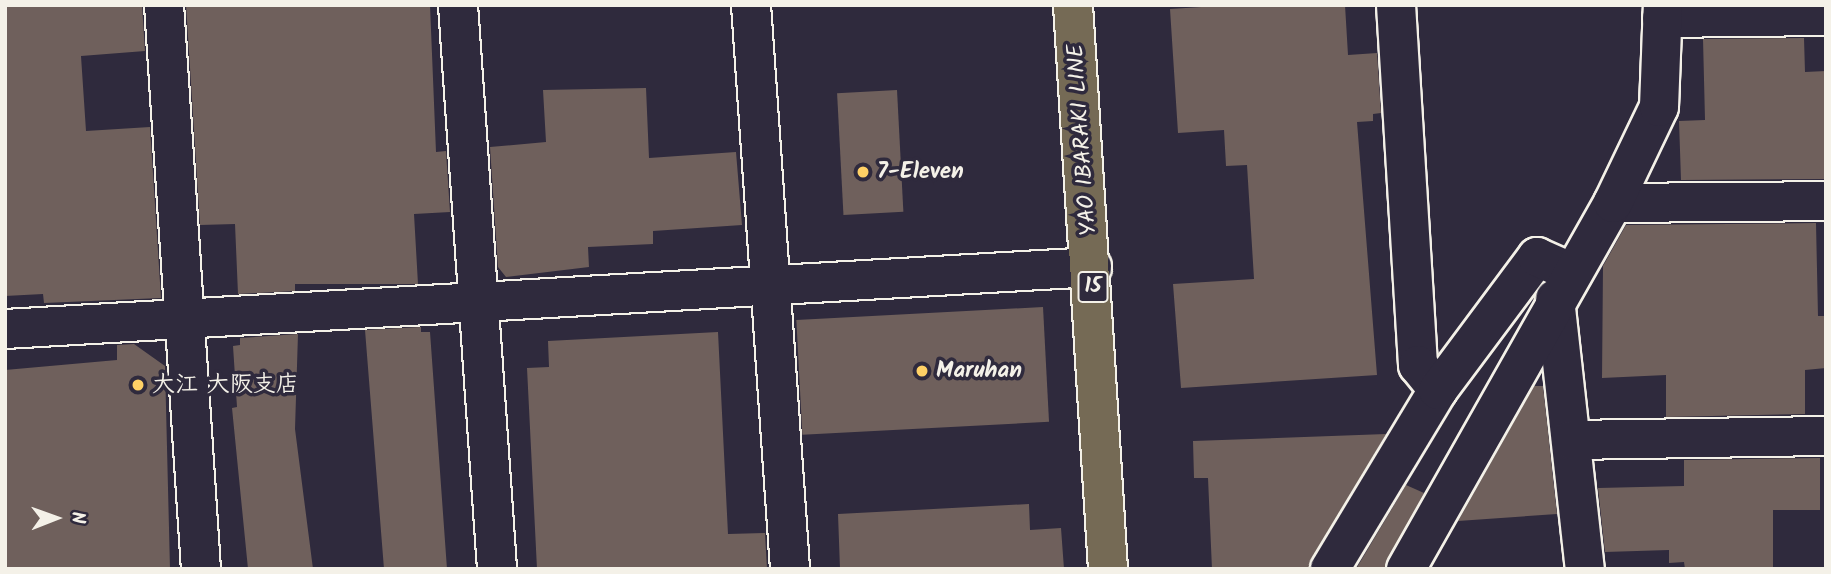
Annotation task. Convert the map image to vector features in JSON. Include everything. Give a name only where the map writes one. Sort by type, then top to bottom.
[{"type":"main road","name":"YAO IBARAKI LINE","points":[[1073,5],[1092,267],[1108,569]]},
{"type":"street","points":[[164,5],[201,569]]},
{"type":"street","points":[[458,5],[497,569]]},
{"type":"street","points":[[751,5],[790,569]]},
{"type":"street","points":[[1395,5],[1418,365],[1438,390]]},
{"type":"street","points":[[1406,569],[1563,286],[1613,203],[1659,107],[1662,11],[1826,16]]},
{"type":"street","points":[[1613,203],[1826,201]]},
{"type":"street","points":[[1330,569],[1438,390],[1537,257],[1563,286],[1571,440],[1585,569]]},
{"type":"street","points":[[5,330],[1092,267]]},
{"type":"street","points":[[1571,440],[1826,436]]},
{"type":"building","points":[[5,5],[142,5],[145,51],[81,56],[86,131],[150,127],[161,298],[44,303],[43,294],[5,296]]},
{"type":"building","points":[[186,5],[430,5],[436,152],[446,151],[450,212],[414,214],[418,284],[295,284],[295,291],[238,294],[235,224],[200,225]]},
{"type":"building","points":[[1233,5],[1345,5],[1348,55],[1377,53],[1381,113],[1373,114],[1373,121],[1357,122],[1377,375],[1181,388],[1173,284],[1254,279],[1247,165],[1226,166],[1224,130],[1178,133],[1170,9]]},
{"type":"building","points":[[1804,38],[1805,72],[1826,71],[1826,179],[1681,180],[1679,121],[1705,120],[1703,39]]},
{"type":"building","points":[[646,88],[649,158],[736,152],[742,225],[653,231],[653,244],[588,247],[589,267],[506,277],[498,267],[490,147],[546,142],[543,90]]},
{"type":"building","points":[[897,90],[903,212],[843,215],[837,93]]},
{"type":"building","points":[[1816,223],[1818,316],[1826,316],[1826,368],[1805,370],[1805,414],[1666,417],[1666,375],[1602,378],[1603,266],[1626,225]]},
{"type":"building","name":"Maruhan","points":[[1043,307],[1049,422],[802,435],[796,320]]},
{"type":"building","points":[[421,327],[421,332],[430,332],[447,569],[384,569],[365,330]]},
{"type":"building","points":[[718,332],[728,534],[765,533],[767,569],[537,569],[527,368],[549,367],[548,341]]},
{"type":"building","points":[[298,334],[295,429],[313,569],[248,569],[232,408],[237,407],[233,346],[240,345],[240,338]]},
{"type":"building","points":[[134,344],[165,366],[170,569],[5,569],[5,370],[117,360],[117,345]]},
{"type":"building","points":[[1534,386],[1543,386],[1557,514],[1458,521]]},
{"type":"building","points":[[1386,434],[1308,569],[1212,569],[1208,478],[1194,478],[1193,441]]},
{"type":"building","points":[[1820,458],[1820,510],[1773,510],[1773,569],[1685,569],[1684,562],[1669,563],[1669,550],[1605,552],[1598,488],[1684,486],[1684,460]]},
{"type":"building","points":[[1406,485],[1424,493],[1384,569],[1356,569]]},
{"type":"building","points":[[1029,504],[1030,530],[1061,528],[1064,569],[840,569],[838,514]]},
{"type":"place","name":"7-Eleven","points":[[863,172]]},
{"type":"place","name":"Maruhan","points":[[922,371]]},
{"type":"place","name":"大江 大阪支店","points":[[138,385]]}]
